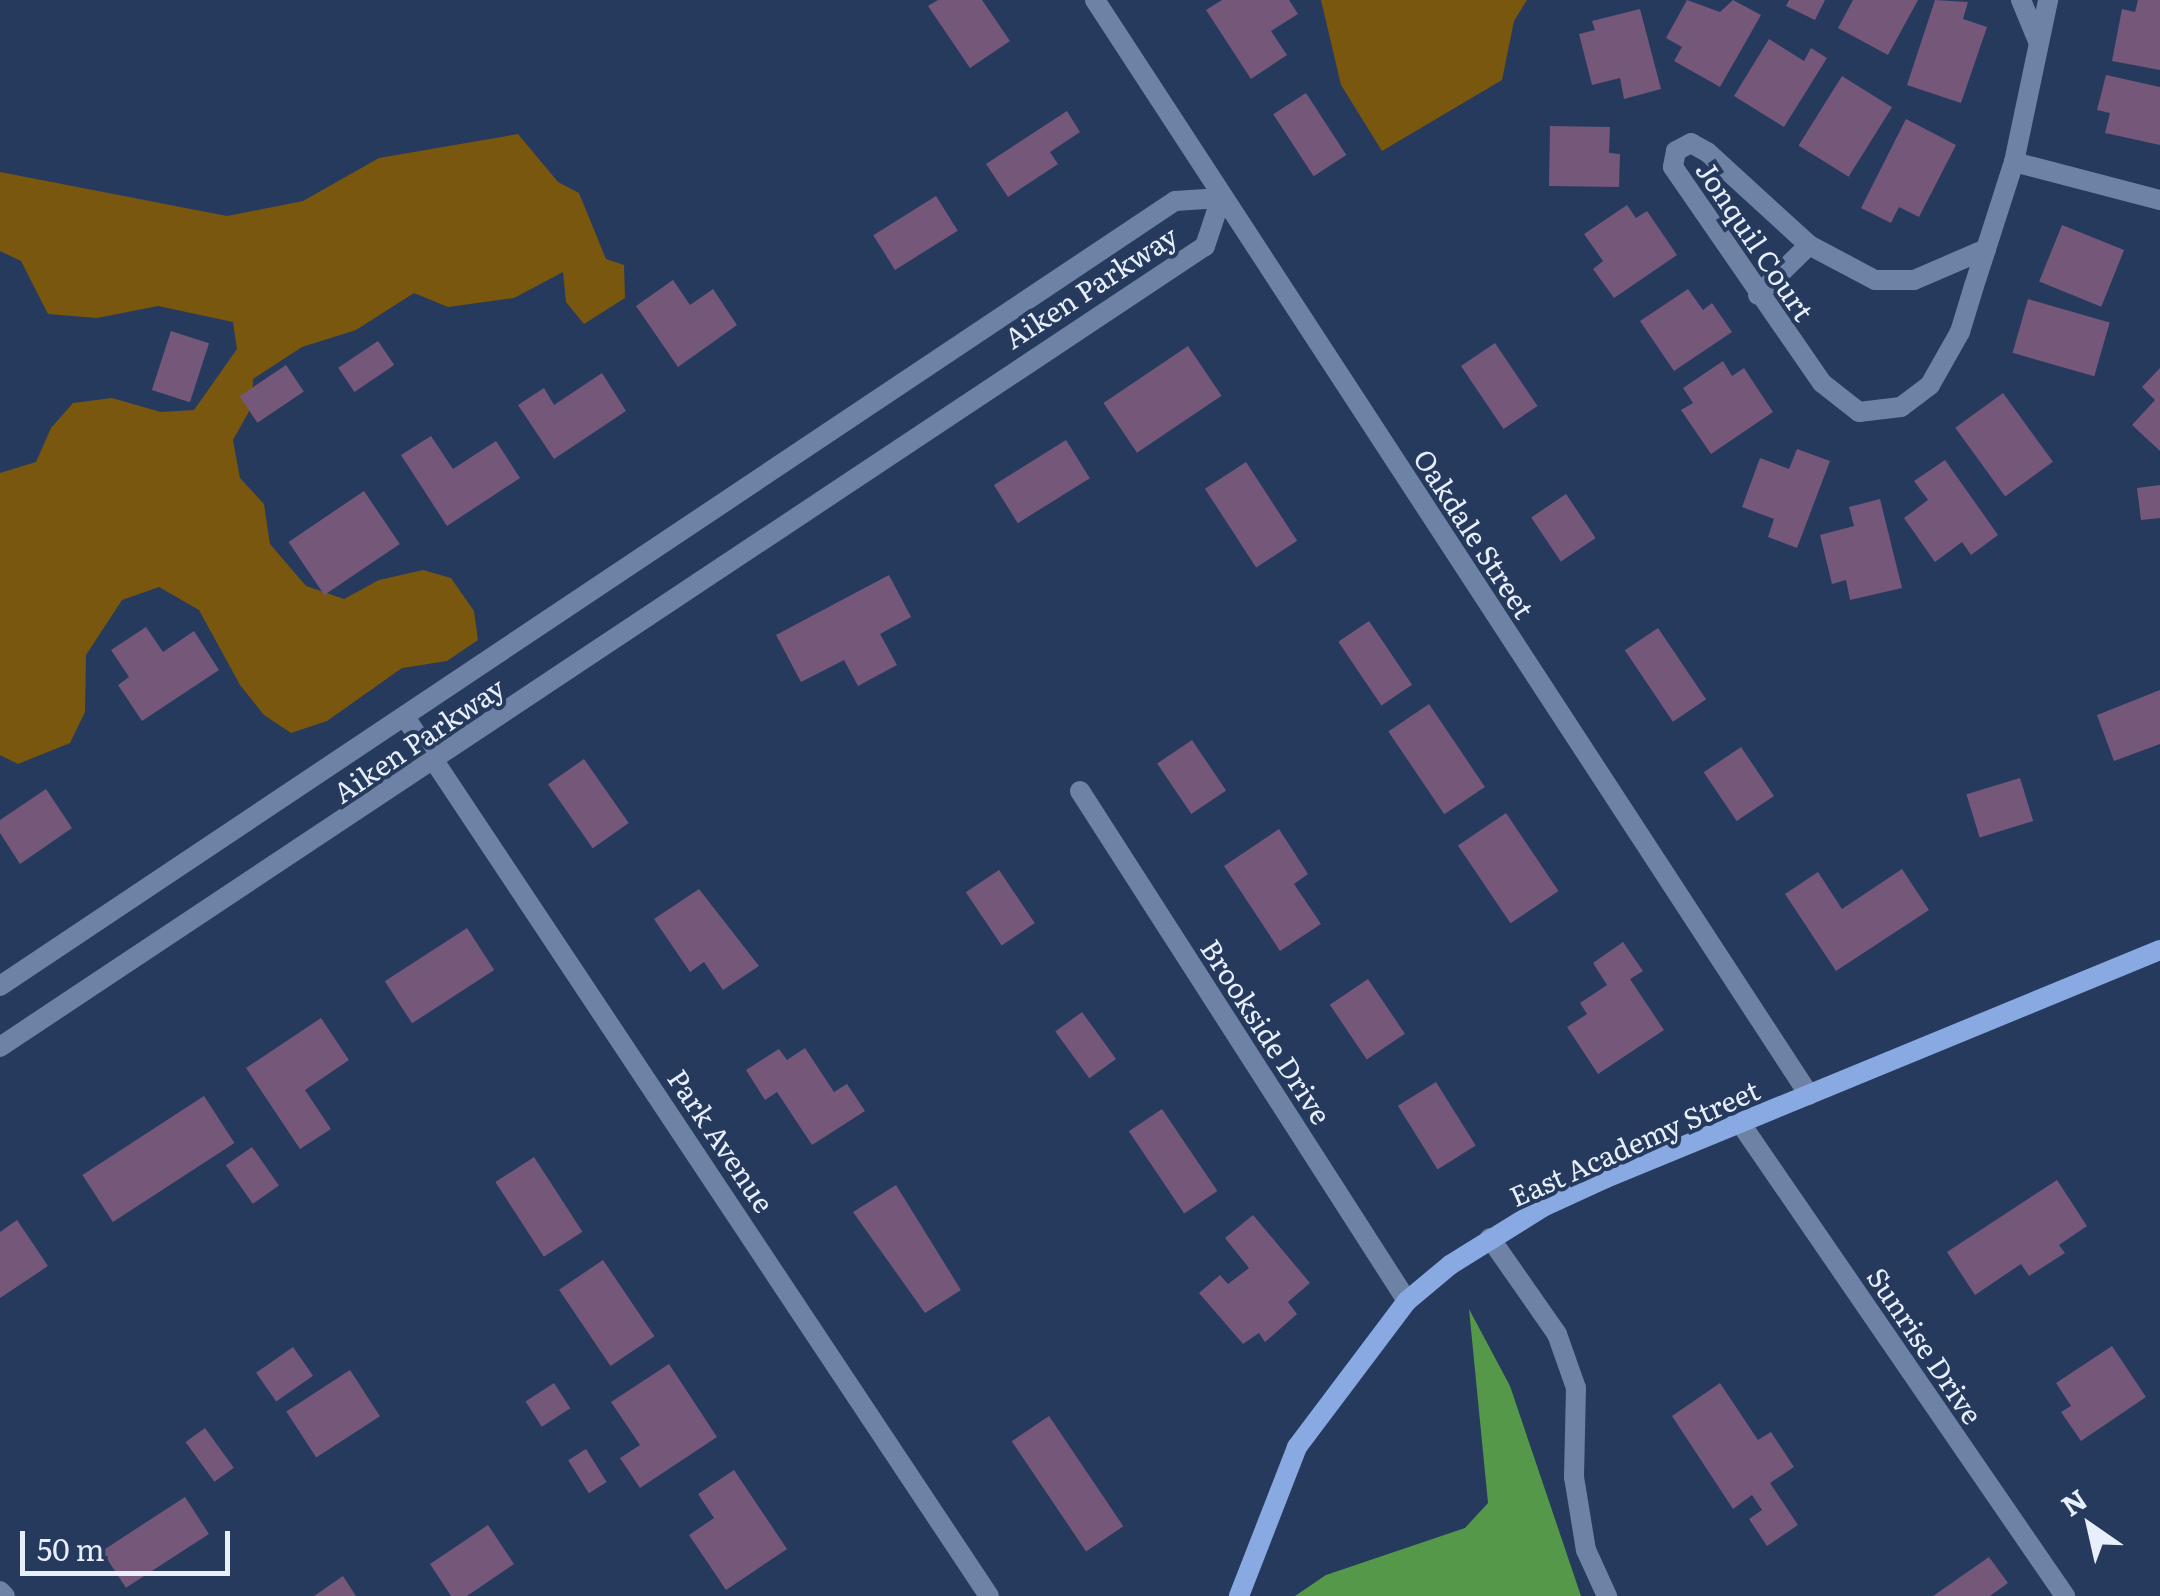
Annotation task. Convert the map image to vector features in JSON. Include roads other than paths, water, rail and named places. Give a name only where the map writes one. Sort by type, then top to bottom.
[{"type":"street","name":"Oakdale Street","points":[[1095,0],[1809,1096]]},
{"type":"street","points":[[2022,0],[2038,41]]},
{"type":"street","name":"Jonquil Court","points":[[1986,249],[1914,280],[1875,280],[1809,245],[1707,152],[1691,143],[1676,151],[1673,168],[1758,295],[1838,400],[1859,412],[1880,413],[1902,407],[1930,385],[1949,359],[1986,249],[2014,162],[2048,0]]},
{"type":"street","points":[[2014,162],[2160,200]]},
{"type":"street","name":"Aiken Parkway","points":[[0,986],[1175,201],[1221,198],[1205,246],[1026,359],[436,762],[0,1047]]},
{"type":"street","points":[[1758,295],[1809,245]]},
{"type":"street","name":"Park Avenue","points":[[405,716],[989,1596]]},
{"type":"street","name":"Brookside Drive","points":[[1080,791],[1407,1301]]},
{"type":"street","name":"East Academy Street","points":[[1238,1596],[1298,1447],[1407,1301],[1490,1238],[1574,1192],[2160,950]]},
{"type":"street","name":"Sunrise Drive","points":[[1741,1124],[2064,1596]]},
{"type":"street","points":[[1490,1238],[1556,1334],[1576,1388],[1574,1477],[1586,1550],[1607,1596]]}]
